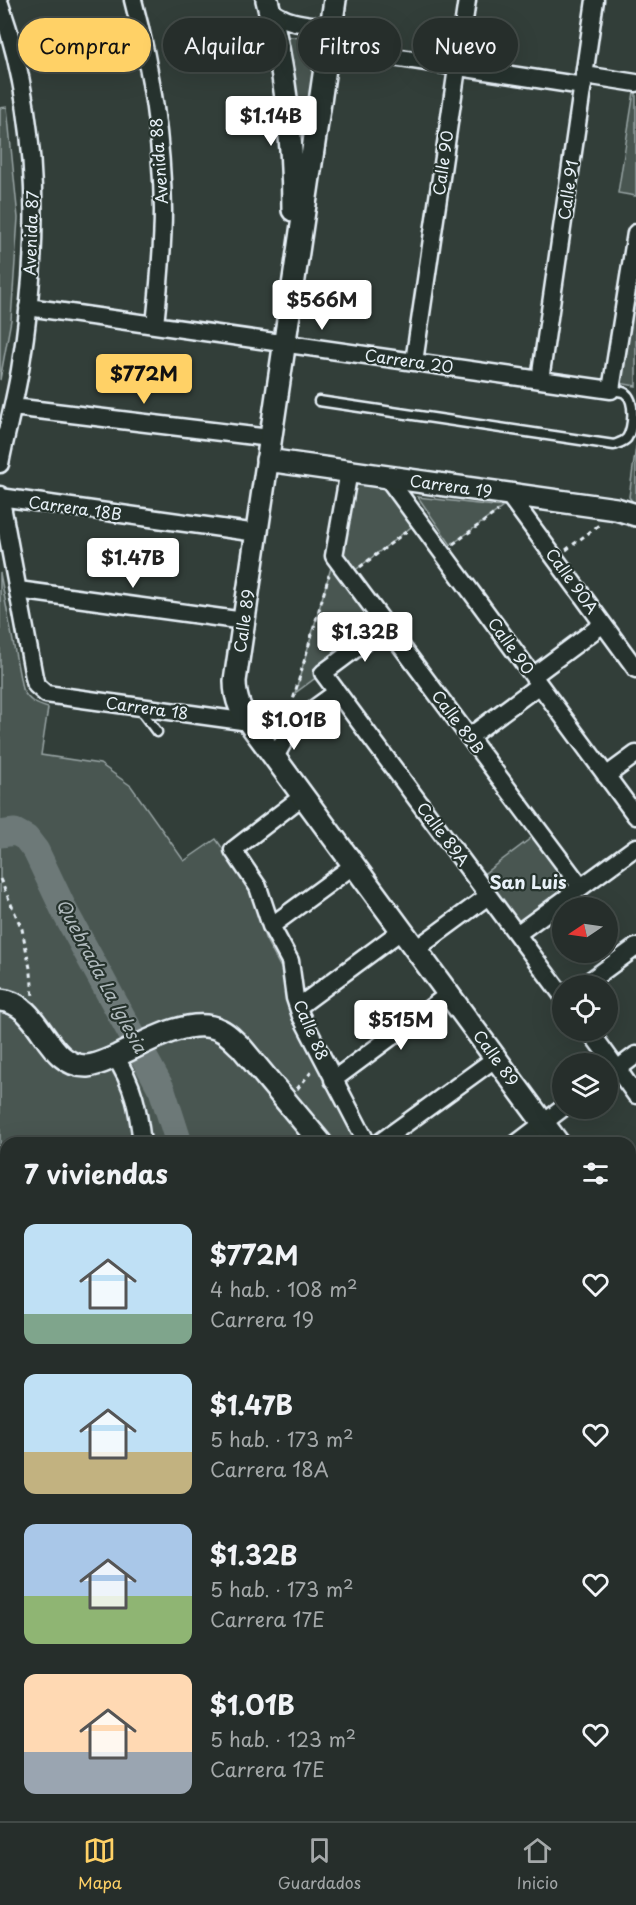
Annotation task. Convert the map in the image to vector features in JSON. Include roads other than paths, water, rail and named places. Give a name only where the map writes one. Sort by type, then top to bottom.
[{"type":"street","name":"Avenida 88","points":[[133,0],[152,85],[161,174],[162,242],[155,325]]},
{"type":"street","name":"Calle 89","points":[[333,18],[335,0]]},
{"type":"street","name":"Calle 90","points":[[465,18],[467,0]]},
{"type":"street","name":"Calle 91","points":[[540,380],[596,0]]},
{"type":"street","name":"Avenida 87","points":[[0,4],[16,62],[33,164],[33,238],[25,337],[0,464]]},
{"type":"street","points":[[268,5],[278,17],[298,25]]},
{"type":"street","points":[[268,5],[279,56],[291,150],[293,209],[291,292]]},
{"type":"street","name":"Calle 89","points":[[325,72],[244,621],[235,691],[238,705],[554,1137]]},
{"type":"street","name":"Calle 90","points":[[414,362],[457,72]]},
{"type":"street","points":[[506,72],[636,83]]},
{"type":"street","points":[[611,390],[636,234]]},
{"type":"street","name":"Carrera 20","points":[[28,307],[611,390]]},
{"type":"street","points":[[13,407],[270,438]]},
{"type":"street","name":"Carrera 19","points":[[267,460],[631,514]]},
{"type":"street","name":"Calle 89B","points":[[349,471],[334,556],[581,887]]},
{"type":"street","name":"Calle 90","points":[[386,476],[636,816]]},
{"type":"street","points":[[0,496],[18,591],[244,621]]},
{"type":"street","name":"Carrera 18B","points":[[0,496],[257,534]]},
{"type":"street","name":"Calle 90A","points":[[510,497],[636,669]]},
{"type":"street","name":"Carrera 18","points":[[18,591],[36,685],[46,694],[249,722]]},
{"type":"street","points":[[469,737],[603,624]]},
{"type":"street","name":"Calle 89A","points":[[386,626],[323,673],[552,981]]},
{"type":"street","points":[[275,757],[294,723],[337,692]]},
{"type":"street","points":[[606,776],[636,754]]},
{"type":"street","name":"Calle 88","points":[[303,796],[233,850],[258,887],[271,926],[290,961],[298,1007],[364,1137]]},
{"type":"street","points":[[517,934],[636,847]]},
{"type":"street","points":[[271,926],[354,865]]},
{"type":"street","points":[[416,949],[488,896]]},
{"type":"street","points":[[298,1007],[402,930]]},
{"type":"street","points":[[598,975],[636,947]]},
{"type":"street","points":[[333,1080],[449,994]]},
{"type":"street","points":[[0,1000],[6,1000],[23,1008],[58,1053],[75,1065],[92,1065],[151,1040],[195,1025],[218,1029],[230,1035],[241,1047],[316,1137]]},
{"type":"street","points":[[121,1054],[134,1092],[141,1137]]},
{"type":"street","points":[[618,1068],[636,1055]]},
{"type":"street","points":[[387,1137],[496,1058]]},
{"type":"street","points":[[618,1078],[636,1095]]},
{"type":"street","points":[[525,1137],[552,1117]]},
{"type":"lane","points":[[319,402],[614,445],[626,438],[631,424],[632,407],[629,397],[624,392],[611,390]]},
{"type":"lane","points":[[138,707],[157,732]]},
{"type":"waterway","name":"Quebrada La Iglesia","points":[[0,834],[15,832],[26,838],[36,851],[66,914],[162,1090],[177,1137]]},
{"type":"district","name":"San Luis","points":[[528,883]]}]
